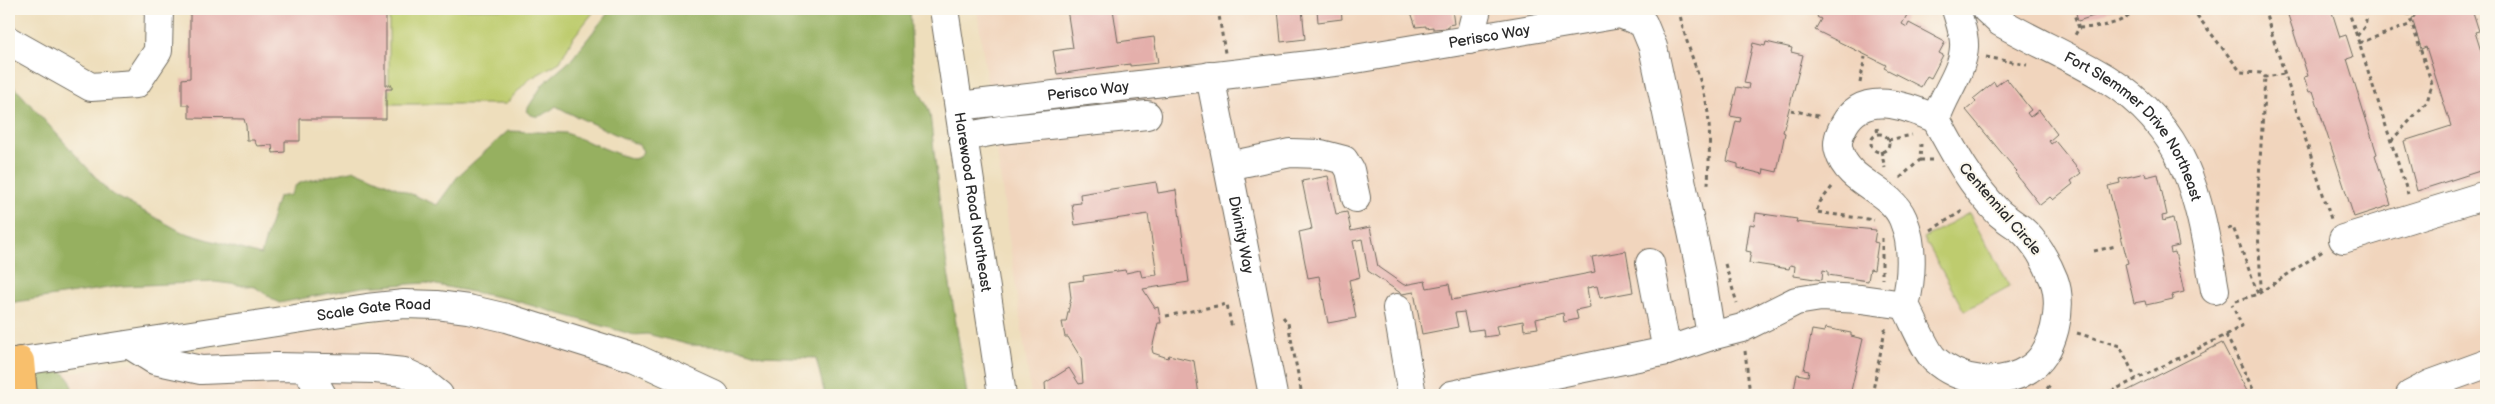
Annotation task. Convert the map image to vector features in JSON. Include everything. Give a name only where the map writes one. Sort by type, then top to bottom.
[{"type":"main road","points":[[15,362],[23,395]]},
{"type":"street","points":[[9,41],[91,87],[136,84],[158,51],[159,9]]},
{"type":"street","name":"Harewood Road Northeast","points":[[944,9],[1002,395]]},
{"type":"street","points":[[1469,40],[1476,9]]},
{"type":"street","points":[[1452,395],[1667,350],[1742,328],[1796,301],[1821,297],[1861,299],[1896,305],[1909,290],[1909,243],[1902,216],[1883,193],[1861,181],[1850,170],[1839,150],[1839,136],[1848,117],[1864,105],[1878,103],[1898,105],[1927,122],[1940,106],[1958,71],[1964,52],[1956,9]]},
{"type":"street","name":"Fort Slemmer Drive Northeast","points":[[1986,9],[2000,22],[2107,79],[2141,104],[2161,124],[2175,145],[2191,179],[2202,212],[2215,290]]},
{"type":"street","name":"Perisco Way","points":[[959,106],[1343,61],[1620,14],[1643,23],[1654,47],[1702,274],[1711,336]]},
{"type":"street","name":"Divinity Way","points":[[1219,75],[1228,166],[1273,395]]},
{"type":"street","points":[[963,137],[1000,130],[1147,114]]},
{"type":"street","name":"Centennial Circle","points":[[1896,305],[1932,358],[1953,373],[1972,379],[1992,381],[2010,378],[2030,369],[2041,357],[2053,333],[2059,313],[2054,281],[2032,242],[2022,230],[2000,214],[1986,198],[1927,122]]},
{"type":"street","points":[[1228,166],[1290,153],[1321,154],[1344,160],[1350,170],[1356,198]]},
{"type":"street","points":[[2333,238],[2486,195]]},
{"type":"street","points":[[1650,263],[1667,350]]},
{"type":"street","name":"Scale Gate Road","points":[[15,362],[367,308],[404,304],[437,305],[507,318],[598,345],[635,358],[715,395]]},
{"type":"street","points":[[1397,308],[1412,395]]},
{"type":"street","points":[[130,344],[154,360],[201,370],[276,368],[375,369],[404,372],[419,379],[439,395]]},
{"type":"street","points":[[2410,395],[2431,384],[2486,364]]},
{"type":"street","points":[[306,369],[322,395]]},
{"type":"path","points":[[1218,9],[1219,75]]},
{"type":"path","points":[[1679,9],[1686,43],[1705,98],[1710,137],[1708,192]]},
{"type":"path","points":[[2072,9],[2079,28],[2102,27],[2127,19],[2138,9]]},
{"type":"path","points":[[2192,9],[2241,72],[2261,73],[2265,77]]},
{"type":"path","points":[[2104,395],[2242,326],[2230,303],[2258,294],[2333,238],[2264,9]]},
{"type":"path","points":[[2348,9],[2415,216]]},
{"type":"path","points":[[2357,36],[2365,26],[2368,9]]},
{"type":"path","points":[[2391,141],[2427,102],[2432,84],[2406,9]]},
{"type":"path","points":[[2359,43],[2412,24]]},
{"type":"path","points":[[1964,52],[2034,68]]},
{"type":"path","points":[[2265,77],[2284,74]]},
{"type":"path","points":[[2258,294],[2261,286],[2257,212],[2265,77]]},
{"type":"path","points":[[1791,110],[1825,118]]},
{"type":"path","points":[[1888,140],[1927,122]]},
{"type":"path","points":[[1883,193],[1920,160],[1927,122]]},
{"type":"path","points":[[1877,135],[1883,135],[1888,140],[1888,147],[1883,151],[1878,152],[1872,146],[1872,140],[1877,135]]},
{"type":"path","points":[[1850,170],[1830,189],[1820,202],[1816,212],[1873,220],[1879,224]]},
{"type":"path","points":[[1909,243],[1986,198]]},
{"type":"path","points":[[2228,238],[2228,229],[2233,226],[2258,294]]},
{"type":"path","points":[[1872,395],[1888,315],[1896,305],[1882,291],[1882,233]]},
{"type":"path","points":[[2094,251],[2116,246]]},
{"type":"path","points":[[1722,256],[1732,280],[1742,328],[1750,395]]},
{"type":"path","points":[[1166,316],[1227,304],[1231,324],[1239,322]]},
{"type":"path","points":[[2074,332],[2120,346],[2136,380]]},
{"type":"path","points":[[2226,335],[2256,395]]},
{"type":"path","points":[[1887,395],[1937,392]]},
{"type":"shaded area","points":[[977,9],[2486,9],[2486,395],[1031,395]]},
{"type":"shaded area","points":[[397,318],[478,324],[565,346],[647,379],[679,395],[43,395],[46,377]]},
{"type":"green space","points":[[389,9],[596,9],[572,39],[560,62],[528,80],[506,104],[389,104]]},
{"type":"green space","points":[[611,9],[910,9],[914,74],[917,87],[930,114],[945,252],[967,395],[825,395],[816,358],[762,356],[734,347],[690,345],[647,334],[634,335],[509,299],[426,283],[362,287],[279,303],[255,287],[215,282],[121,286],[9,303],[9,81],[110,193],[182,232],[261,255],[278,197],[290,195],[295,186],[302,182],[355,170],[437,205],[458,176],[508,131],[566,133],[633,159],[640,157],[643,151],[639,145],[556,106],[545,114],[538,116],[534,116],[526,111],[543,84],[571,60]]},
{"type":"green space","points":[[1969,213],[2010,286],[1964,311],[1924,238]]},
{"type":"green space","points":[[54,367],[63,372],[71,381],[71,395],[32,395],[39,372]]},
{"type":"building","points":[[190,9],[386,9],[386,85],[392,85],[392,89],[386,89],[386,119],[300,119],[300,141],[285,141],[285,152],[273,153],[272,145],[257,146],[254,140],[247,140],[244,119],[189,118],[189,105],[182,105],[182,79],[190,78]]},
{"type":"building","points":[[1067,9],[1113,9],[1118,42],[1154,37],[1158,63],[1130,66],[1130,64],[1057,74],[1053,51],[1073,48]]},
{"type":"building","points":[[1278,9],[1302,9],[1305,39],[1281,42]]},
{"type":"building","points":[[1317,9],[1341,9],[1342,19],[1318,22]]},
{"type":"building","points":[[1410,9],[1452,9],[1454,24],[1448,25],[1448,28],[1416,27]]},
{"type":"building","points":[[1821,9],[1896,9],[1907,15],[1902,24],[1907,27],[1909,23],[1945,42],[1939,53],[1943,55],[1931,78],[1927,76],[1921,87],[1884,68],[1886,65],[1815,30],[1821,19],[1817,17]]},
{"type":"building","points":[[2075,9],[2115,9],[2078,21]]},
{"type":"building","points":[[2286,9],[2331,9],[2340,37],[2346,35],[2353,57],[2347,59],[2391,205],[2354,217],[2313,91],[2309,92],[2304,77],[2308,76]]},
{"type":"building","points":[[2413,9],[2472,9],[2479,31],[2475,32],[2486,67],[2486,169],[2417,191],[2404,141],[2451,126],[2426,47],[2421,49],[2412,18],[2415,17]]},
{"type":"building","points":[[1766,42],[1792,48],[1791,52],[1803,55],[1783,132],[1785,133],[1777,172],[1764,169],[1763,174],[1738,168],[1738,164],[1727,161],[1736,121],[1740,122],[1741,118],[1730,116],[1737,87],[1748,89],[1749,84],[1744,83],[1753,43],[1765,46]]},
{"type":"building","points":[[2006,78],[2031,110],[2027,113],[2030,117],[2039,110],[2057,134],[2049,141],[2051,144],[2055,141],[2081,173],[2071,181],[2073,184],[2053,200],[2050,197],[2040,205],[2015,173],[2017,171],[1966,110],[1976,102],[1973,99],[1994,82],[1996,86]]},
{"type":"building","points":[[2145,173],[2146,177],[2158,174],[2167,215],[2162,216],[2163,221],[2173,218],[2179,246],[2170,248],[2171,253],[2175,252],[2184,292],[2172,295],[2173,299],[2146,305],[2145,301],[2134,303],[2125,264],[2128,263],[2108,186],[2120,183],[2119,179]]},
{"type":"building","points":[[1328,176],[1336,214],[1347,212],[1351,231],[1370,227],[1378,267],[1404,285],[1425,281],[1427,288],[1449,284],[1452,300],[1595,272],[1592,257],[1626,251],[1633,292],[1600,298],[1597,286],[1587,288],[1590,307],[1576,310],[1578,319],[1564,322],[1563,313],[1536,319],[1538,328],[1524,330],[1523,321],[1496,326],[1498,335],[1484,337],[1483,329],[1468,331],[1464,312],[1455,313],[1458,327],[1422,334],[1414,292],[1402,294],[1368,271],[1362,239],[1353,241],[1360,277],[1349,280],[1356,318],[1328,323],[1319,276],[1308,278],[1299,232],[1312,229],[1302,181]]},
{"type":"building","points":[[1156,182],[1158,193],[1176,190],[1189,282],[1143,289],[1155,308],[1158,307],[1161,323],[1158,323],[1152,349],[1153,353],[1168,358],[1169,355],[1194,361],[1199,395],[1046,395],[1045,383],[1069,368],[1079,384],[1083,383],[1081,358],[1068,337],[1065,337],[1062,322],[1066,322],[1071,298],[1069,282],[1084,280],[1083,276],[1125,270],[1126,273],[1140,270],[1142,277],[1157,275],[1148,214],[1075,225],[1072,204],[1081,203],[1080,194]]},
{"type":"building","points":[[1756,213],[1797,219],[1796,222],[1876,230],[1874,242],[1878,243],[1874,270],[1870,269],[1868,281],[1828,275],[1828,271],[1823,270],[1822,280],[1794,276],[1795,266],[1790,265],[1789,269],[1749,263],[1751,252],[1746,251],[1750,224],[1754,225]]},
{"type":"building","points":[[1825,328],[1851,333],[1851,336],[1863,339],[1850,395],[1793,395],[1797,374],[1808,376],[1809,371],[1804,370],[1812,330],[1824,332]]},
{"type":"building","points":[[2222,343],[2249,395],[2119,395]]}]
